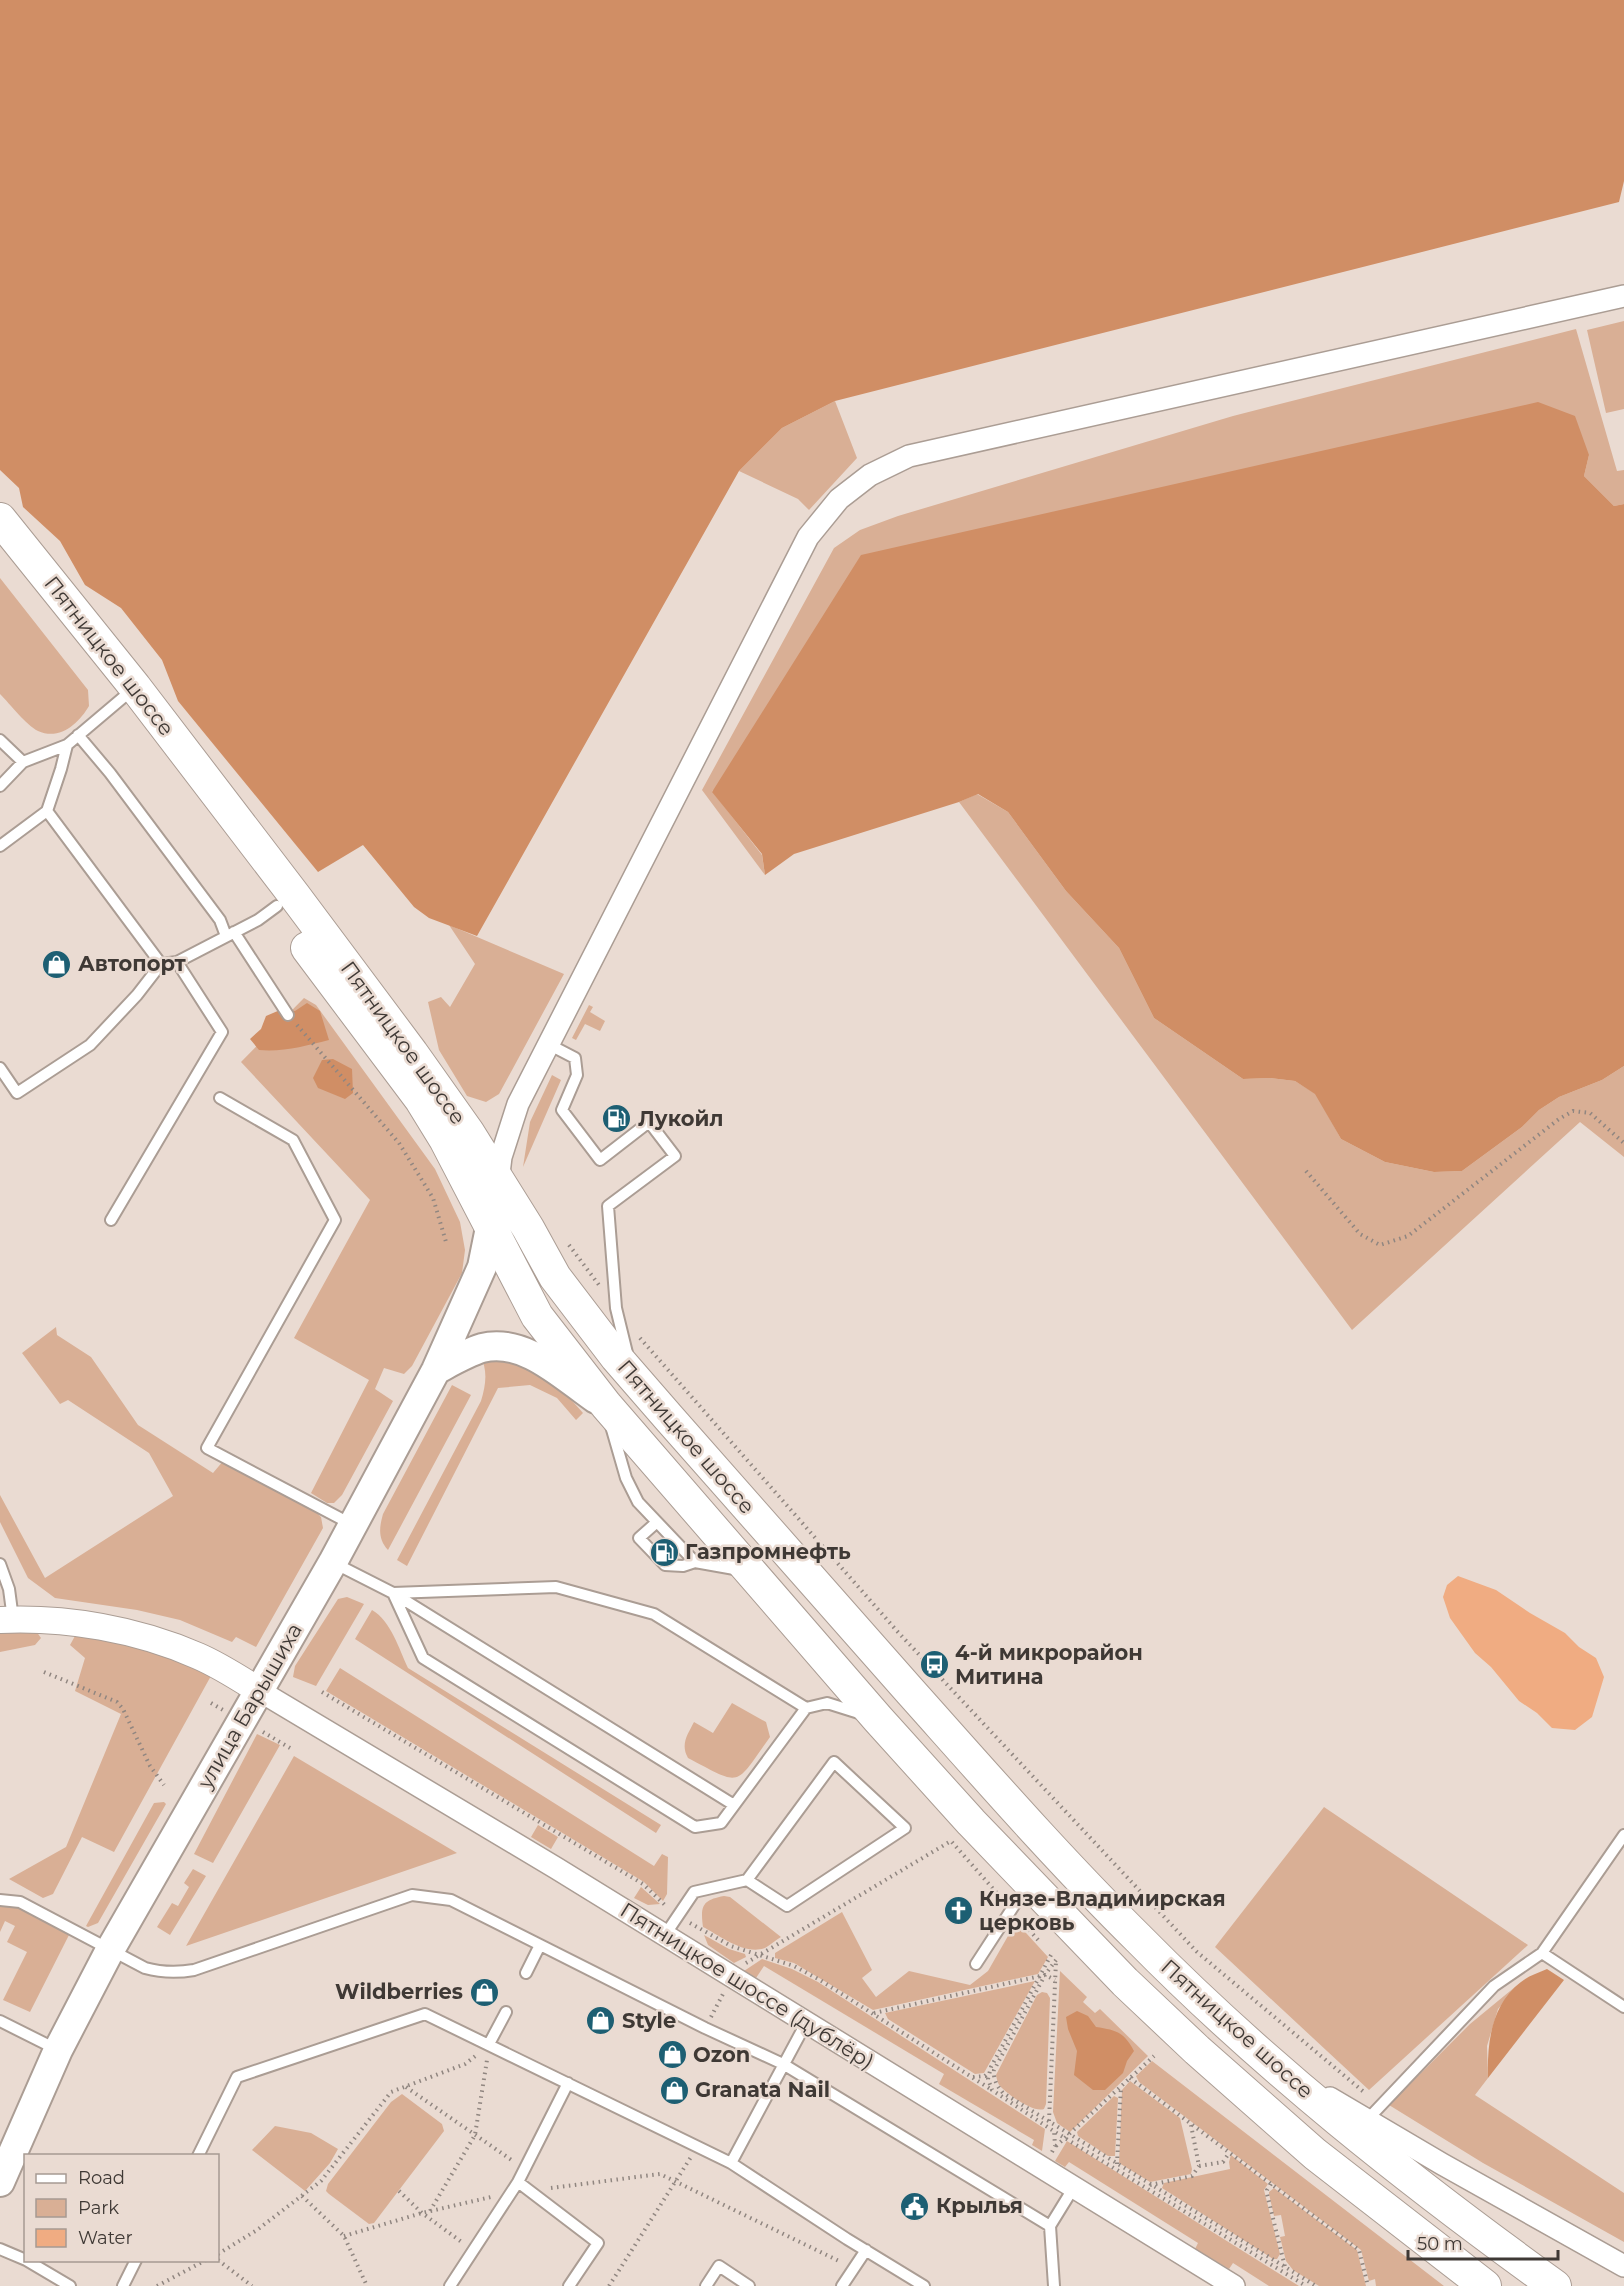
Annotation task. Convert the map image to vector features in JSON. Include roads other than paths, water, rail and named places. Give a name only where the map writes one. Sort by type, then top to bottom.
[{"type":"main road","name":"Пятницкое шоссе","points":[[0,519],[277,906],[421,1100],[445,1138],[492,1248],[537,1316],[606,1406],[749,1572],[971,1822],[1125,1982],[1214,2065],[1315,2154],[1485,2286]]},
{"type":"main road","name":"Пятницкое шоссе","points":[[0,551],[127,694],[301,904],[442,1093],[528,1228],[555,1277],[616,1357],[1001,1793],[1138,1939],[1269,2060],[1363,2141],[1460,2217],[1555,2286]]},
{"type":"main road","name":"улица Барышиха","points":[[0,2182],[12,2141],[110,1950],[354,1525],[436,1370],[492,1248],[498,1182]]},
{"type":"main road","points":[[492,1248],[524,1252],[538,1260],[555,1277]]},
{"type":"main road","points":[[436,1370],[483,1348],[495,1346],[519,1349],[606,1406]]},
{"type":"street","points":[[498,1182],[507,1132],[518,1104],[808,537],[839,499],[870,475],[909,456],[1624,296]]},
{"type":"street","points":[[7,1619],[69,1623],[159,1640],[200,1656],[258,1690]]},
{"type":"street","name":"Пятницкое шоссе (дублёр)","points":[[258,1690],[556,1868],[1229,2285]]},
{"type":"street","points":[[1269,2060],[1373,2113],[1624,2266]]},
{"type":"lane","points":[[0,786],[23,762],[66,745],[127,694]]},
{"type":"lane","points":[[78,735],[110,773],[288,1015]]},
{"type":"lane","points":[[0,740],[23,762]]},
{"type":"lane","points":[[0,846],[47,811],[61,769],[66,745]]},
{"type":"lane","points":[[47,811],[161,964]]},
{"type":"lane","points":[[0,1068],[17,1094],[90,1045],[137,995],[161,964],[177,962],[277,906]]},
{"type":"lane","points":[[111,1220],[222,1032],[177,962]]},
{"type":"lane","points":[[548,1044],[575,1058],[577,1075],[562,1110],[600,1160],[650,1122],[675,1156],[608,1206],[616,1308],[623,1343],[637,1382]]},
{"type":"lane","points":[[220,1098],[293,1140],[335,1220],[207,1448],[354,1525]]},
{"type":"lane","points":[[606,1406],[626,1478],[638,1502],[695,1562]]},
{"type":"lane","points":[[657,1522],[639,1538],[665,1565],[683,1566],[695,1562],[749,1572]]},
{"type":"lane","points":[[333,1562],[393,1593],[734,1806]]},
{"type":"lane","points":[[0,1564],[9,1589],[7,1619]]},
{"type":"lane","points":[[393,1593],[556,1587],[654,1614],[806,1708]]},
{"type":"lane","points":[[393,1593],[423,1658],[695,1827],[721,1823],[806,1708],[827,1703],[879,1719]]},
{"type":"lane","points":[[665,1935],[694,1892],[747,1880],[834,1762],[905,1828],[787,1906],[747,1880]]},
{"type":"lane","points":[[1373,2113],[1494,1986],[1542,1953],[1624,1835]]},
{"type":"lane","points":[[976,1964],[1029,1882]]},
{"type":"lane","points":[[0,1900],[20,1902],[145,1968],[160,1972],[194,1970],[412,1895],[451,1900],[705,2028],[783,2064],[1050,2226]]},
{"type":"lane","points":[[526,1973],[540,1945]]},
{"type":"lane","points":[[1542,1953],[1624,2007]]},
{"type":"lane","points":[[489,2044],[506,2012]]},
{"type":"lane","points":[[199,2154],[237,2078],[425,2014],[732,2163],[924,2286]]},
{"type":"lane","points":[[0,2021],[58,2050]]},
{"type":"lane","points":[[732,2163],[806,2023]]},
{"type":"lane","points":[[450,2286],[518,2182],[568,2083]]},
{"type":"lane","points":[[518,2182],[598,2243],[569,2286]]},
{"type":"lane","points":[[1054,2286],[1050,2226],[1074,2187]]},
{"type":"lane","points":[[0,2249],[24,2259]]},
{"type":"lane","points":[[842,2286],[866,2250]]},
{"type":"lane","points":[[29,2262],[70,2286]]},
{"type":"lane","points":[[123,2286],[135,2262]]},
{"type":"lane","points":[[706,2286],[719,2266],[749,2286]]},
{"type":"water","points":[[1458,1576],[1496,1590],[1565,1633],[1579,1647],[1596,1658],[1604,1677],[1592,1717],[1575,1730],[1552,1728],[1537,1713],[1519,1701],[1491,1667],[1475,1653],[1450,1618],[1443,1597],[1447,1585]]},
{"type":"place","name":"Автопорт","points":[[57,964]]},
{"type":"place","name":"Лукойл","points":[[617,1119]]},
{"type":"place","name":"Газпромнефть","points":[[664,1552]]},
{"type":"place","name":"4-й микрорайон Митина","points":[[934,1665]]},
{"type":"place","name":"Князе-Владимирская церковь","points":[[958,1911]]},
{"type":"place","name":"Wildberries","points":[[484,1992]]},
{"type":"place","name":"Style","points":[[601,2021]]},
{"type":"place","name":"Ozon","points":[[672,2055]]},
{"type":"place","name":"Granata Nail","points":[[674,2090]]},
{"type":"place","name":"Крылья","points":[[915,2206]]}]
